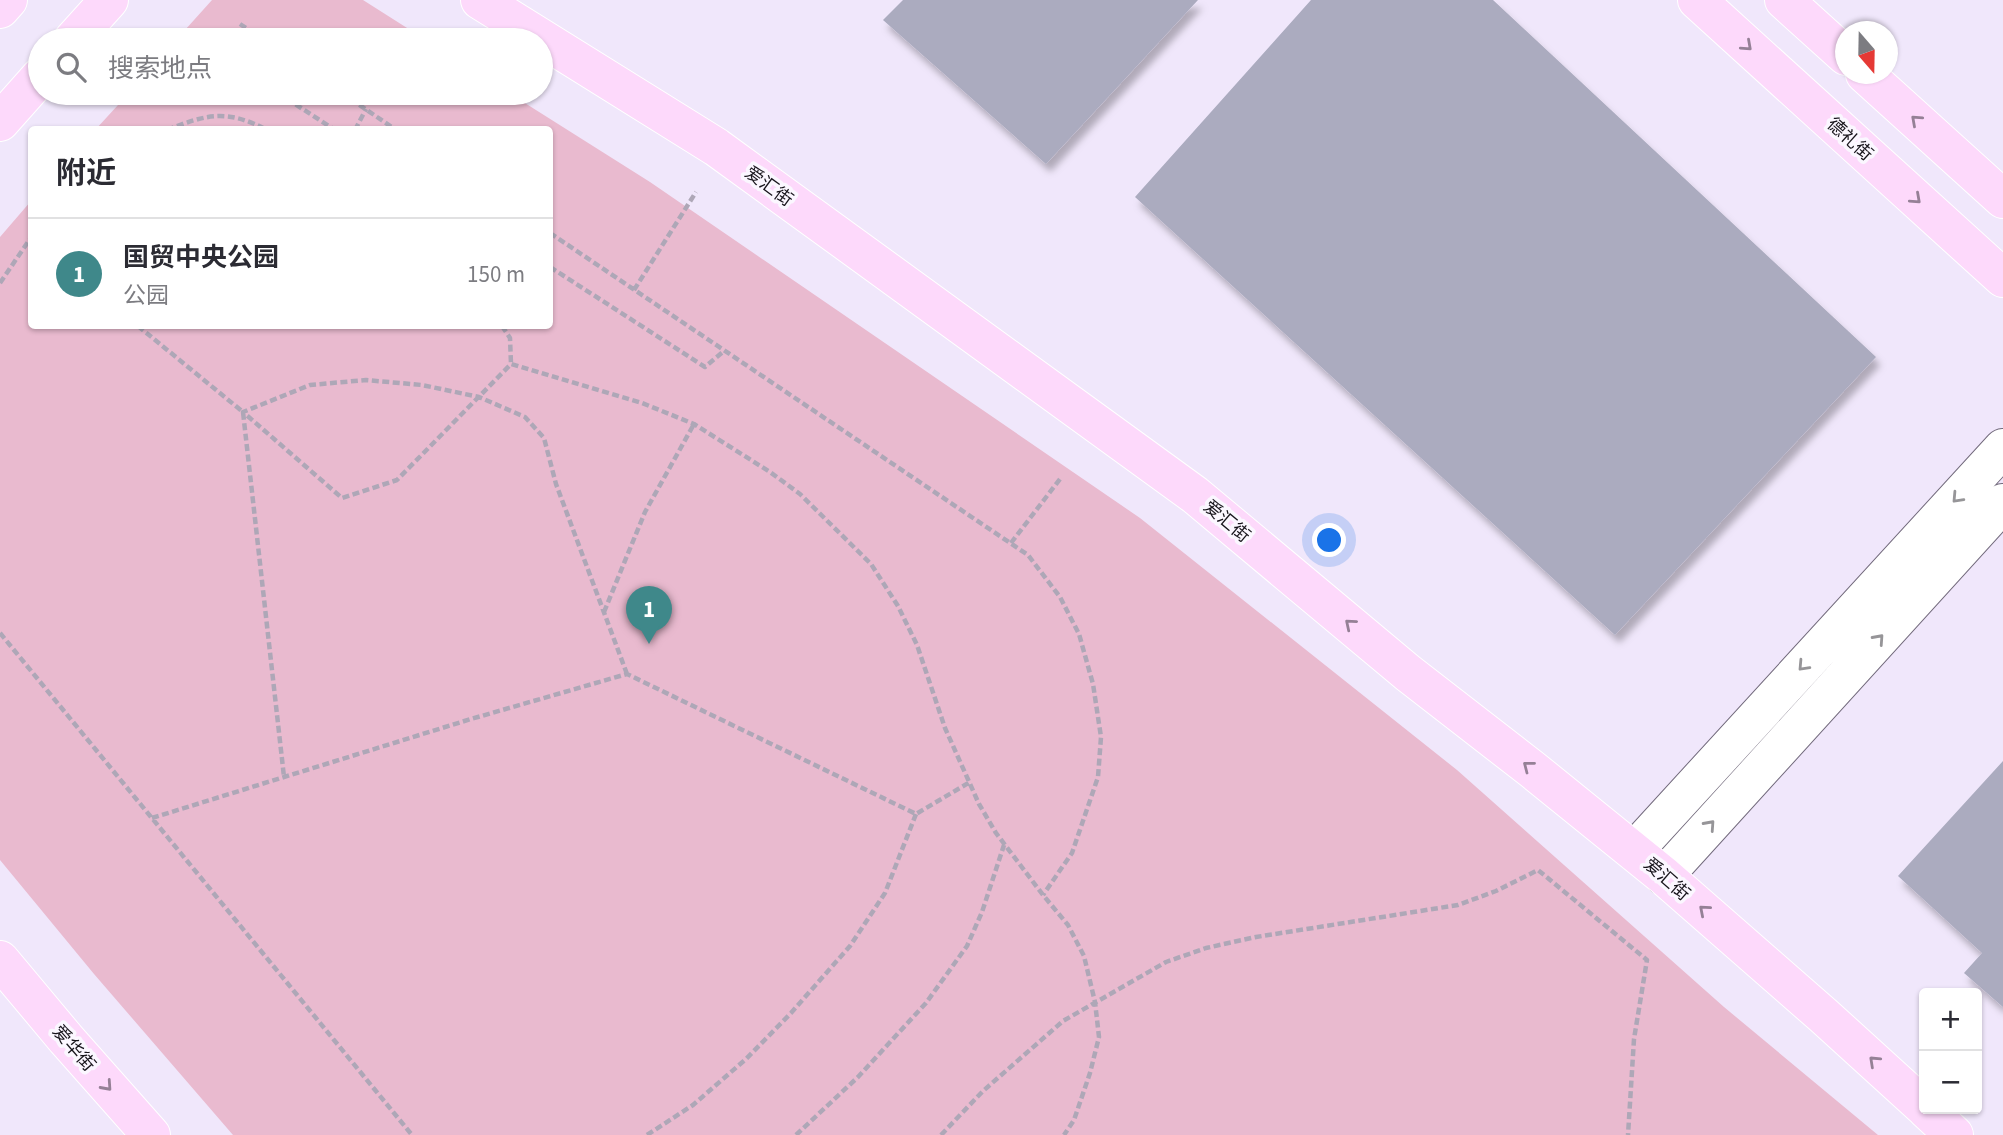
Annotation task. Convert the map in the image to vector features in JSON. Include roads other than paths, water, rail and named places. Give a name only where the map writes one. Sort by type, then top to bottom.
[{"type":"main road","points":[[0,9],[8,0]]},
{"type":"main road","points":[[84,28],[109,0]]},
{"type":"main road","name":"爱汇街","points":[[480,0],[525,28]]},
{"type":"main road","name":"德礼街","points":[[1697,0],[2003,278]]},
{"type":"main road","points":[[1784,0],[1835,46]]},
{"type":"main road","name":"爱汇街","points":[[553,46],[716,148],[1195,495],[1408,673],[1634,850],[1919,1103]]},
{"type":"main road","points":[[1876,84],[2003,199]]},
{"type":"main road","points":[[0,122],[28,90]]},
{"type":"main road","name":"爱华街","points":[[0,960],[150,1135]]},
{"type":"main road","name":"爱汇街","points":[[1931,1114],[1954,1135]]},
{"type":"street","points":[[1634,850],[2003,448]]},
{"type":"street","points":[[1664,876],[2003,503]]},
{"type":"place","name":"国贸中央公园","points":[[649,644]]}]
